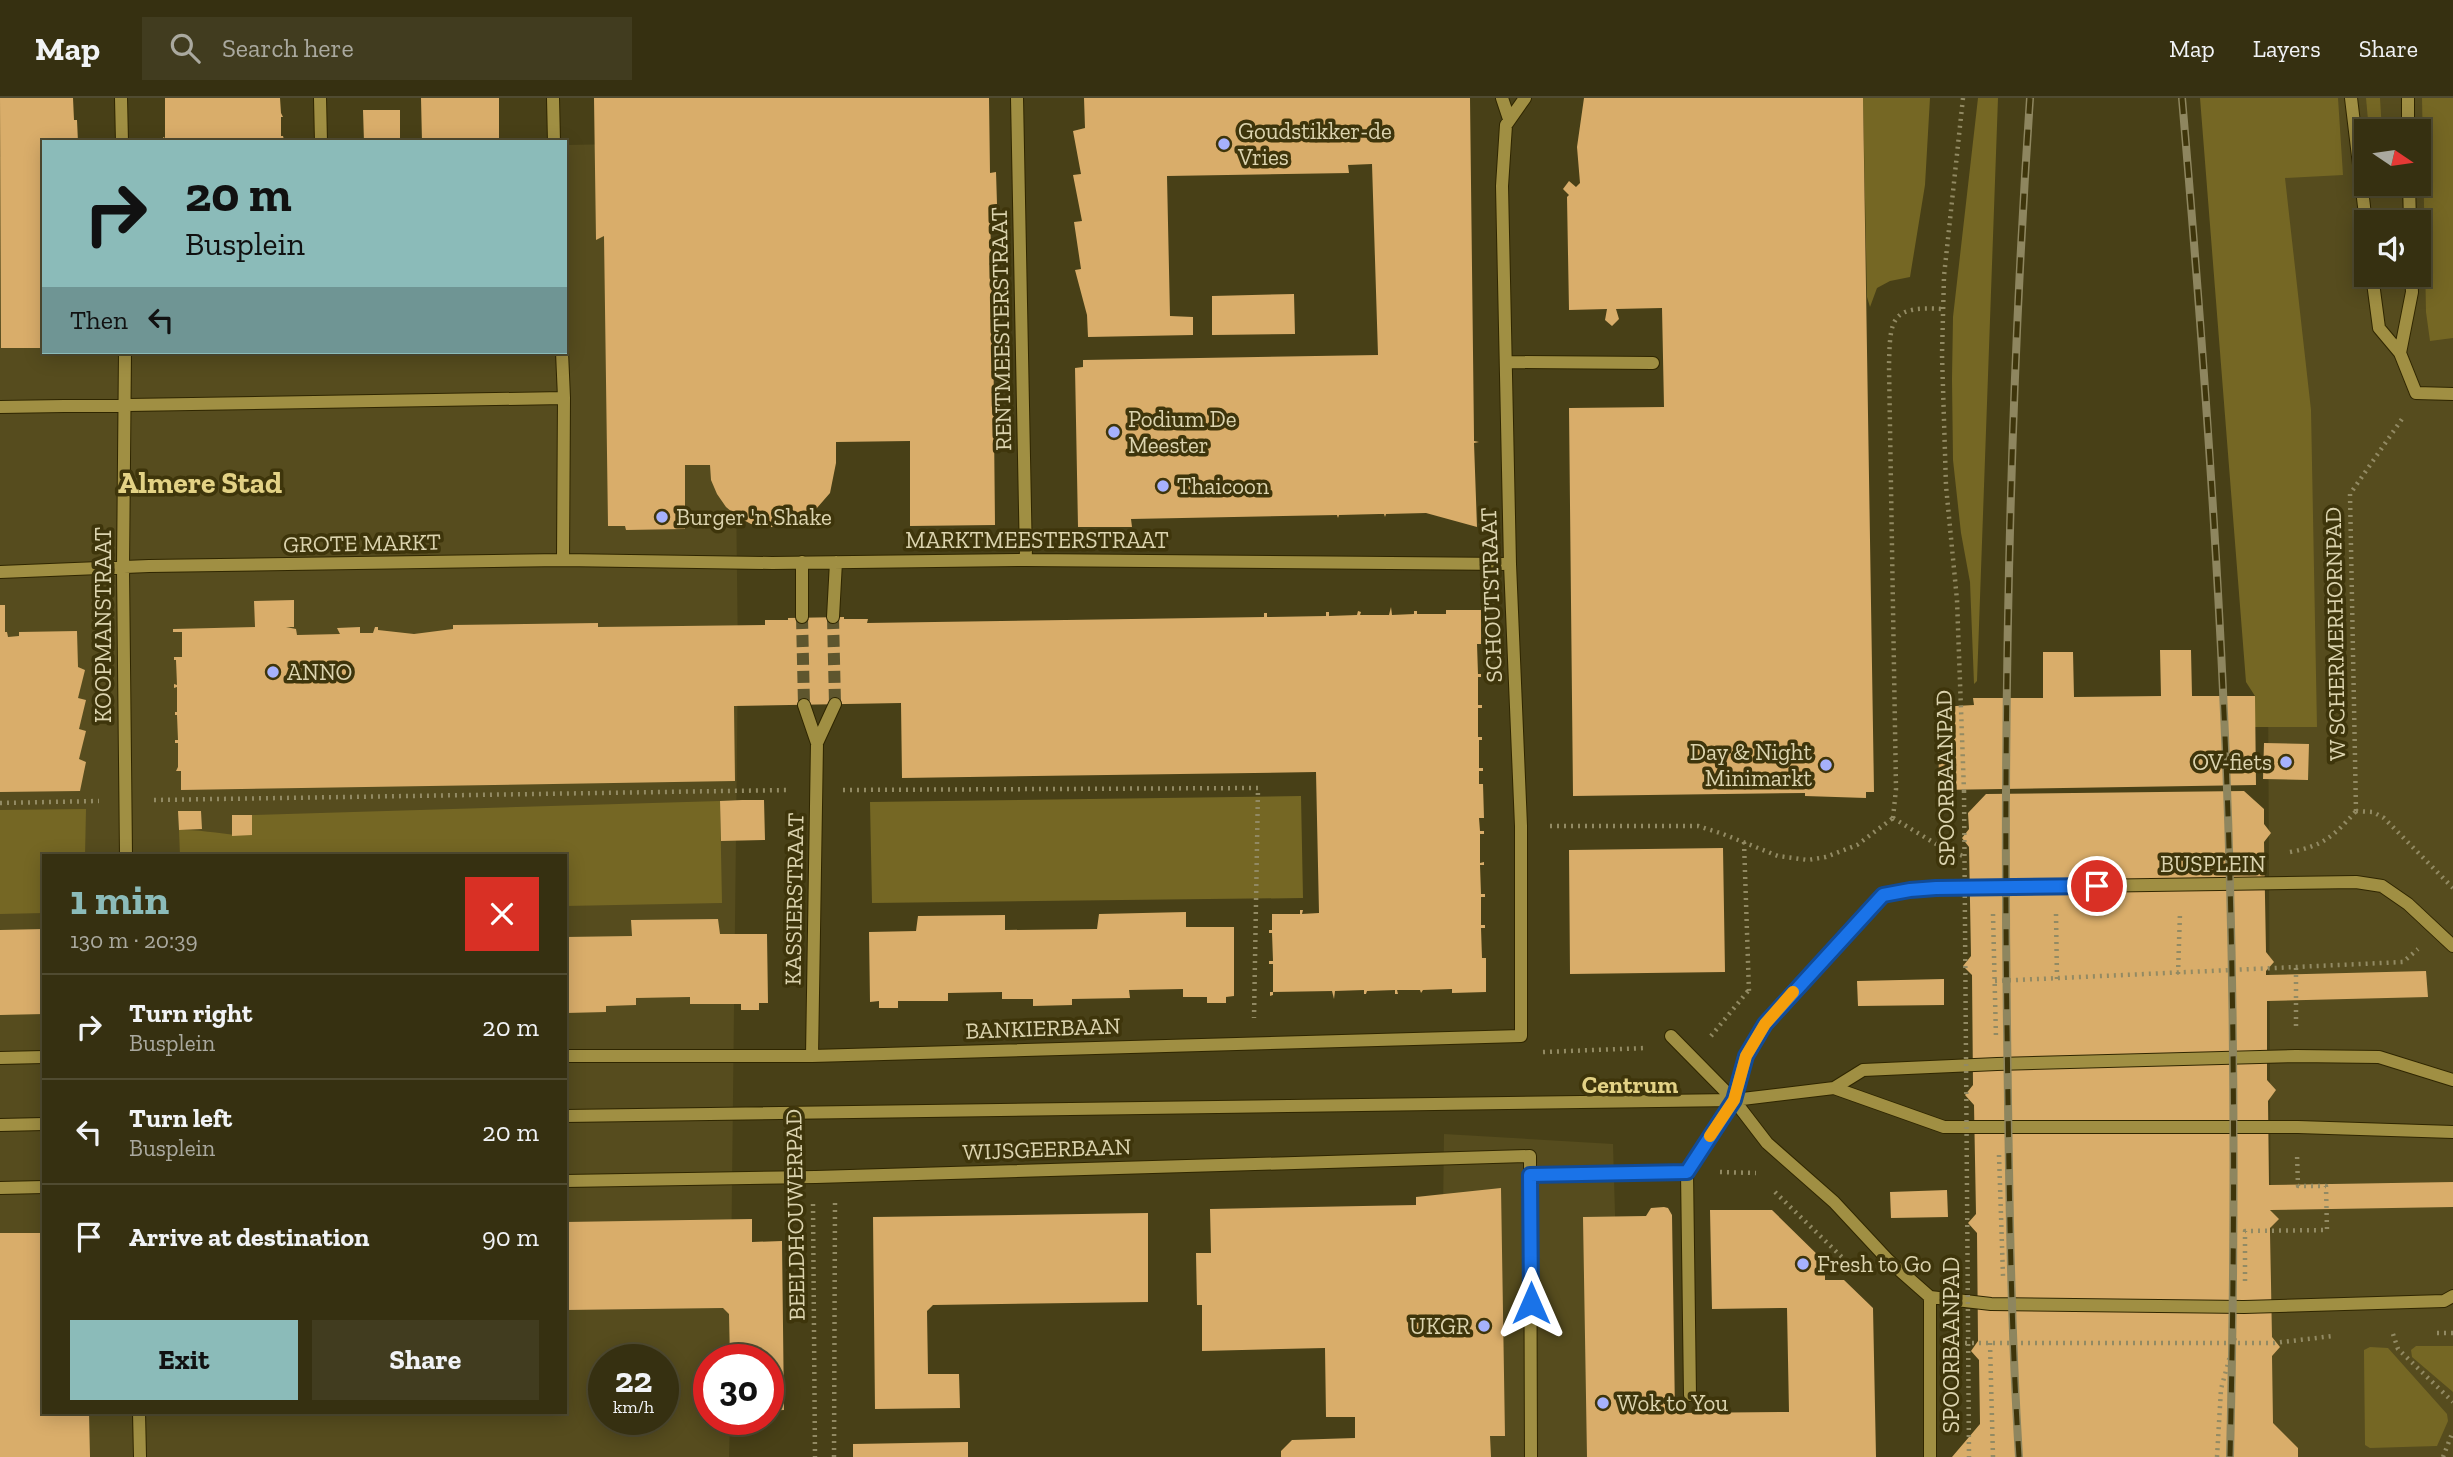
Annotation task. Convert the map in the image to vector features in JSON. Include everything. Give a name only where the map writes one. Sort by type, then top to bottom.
[{"type":"street","points":[[121,98],[122,140]]},
{"type":"street","points":[[320,98],[321,140]]},
{"type":"street","points":[[553,98],[554,140]]},
{"type":"street","name":"RENTMEESTERSTRAAT","points":[[1017,98],[1026,559]]},
{"type":"street","name":"SCHOUTSTRAAT","points":[[1502,98],[1509,118],[1506,125],[1502,186],[1510,564],[1521,826],[1521,1036]]},
{"type":"street","points":[[1509,118],[1525,98]]},
{"type":"street","points":[[2351,98],[2364,210]]},
{"type":"street","points":[[2408,98],[2408,119]]},
{"type":"street","points":[[2374,287],[2379,328],[2400,353],[2416,393],[2453,394]]},
{"type":"street","points":[[2400,353],[2412,287]]},
{"type":"street","name":"KOOPMANSTRAAT","points":[[125,354],[123,568],[126,854]]},
{"type":"street","points":[[562,354],[563,560]]},
{"type":"street","points":[[1507,362],[1653,363]]},
{"type":"street","points":[[0,407],[564,398]]},
{"type":"street","name":"MARKTMEESTERSTRAAT","points":[[563,560],[836,562],[1026,559],[1510,564]]},
{"type":"street","name":"GROTE MARKT","points":[[0,572],[563,560]]},
{"type":"street","points":[[802,562],[802,617]]},
{"type":"street","points":[[833,617],[836,562]]},
{"type":"street","name":"KASSIERSTRAAT","points":[[817,743],[835,704]]},
{"type":"street","name":"KASSIERSTRAAT","points":[[804,705],[817,743],[812,1056]]},
{"type":"street","name":"BUSPLEIN","points":[[1687,1172],[1734,1100],[1746,1056],[1765,1024],[1883,895],[1910,890],[2356,882],[2382,886],[2408,904],[2453,946]]},
{"type":"street","name":"BANKIERBAAN","points":[[567,1056],[812,1056],[1521,1036]]},
{"type":"street","points":[[1671,1036],[1734,1100],[1767,1143],[1835,1202],[1888,1260],[1930,1297],[1992,1304],[2244,1307],[2445,1301],[2453,1296]]},
{"type":"street","points":[[567,1116],[1734,1100],[1834,1088],[1863,1070],[2296,1056],[2379,1057],[2453,1080]]},
{"type":"street","points":[[0,1058],[42,1057]]},
{"type":"street","points":[[1834,1088],[1944,1127],[2298,1127],[2453,1132]]},
{"type":"street","points":[[0,1125],[42,1124]]},
{"type":"street","name":"WIJSGEERBAAN","points":[[567,1181],[812,1177],[1530,1156],[1530,1175]]},
{"type":"street","points":[[1531,1457],[1530,1175],[1687,1172],[1690,1395]]},
{"type":"street","points":[[0,1188],[42,1187]]},
{"type":"street","points":[[1930,1297],[1930,1457]]},
{"type":"street","points":[[139,1414],[140,1457]]},
{"type":"path","name":"SPOORBAANPAD","points":[[1963,98],[1944,276],[1943,431],[1957,600],[1964,791],[1969,1457]]},
{"type":"path","points":[[1521,826],[1698,826],[1778,856],[1808,860],[1826,858],[1857,845],[1893,818],[1896,789],[1889,366],[1891,331],[1896,319],[1907,310],[1917,307],[1944,309]]},
{"type":"path","name":"W SCHERMERHORNPAD","points":[[2356,811],[2350,494],[2405,415],[2416,393]]},
{"type":"path","points":[[0,803],[817,789],[1258,788],[1254,1043]]},
{"type":"path","points":[[2285,853],[2320,845],[2356,811],[2373,812],[2384,818],[2453,888]]},
{"type":"path","points":[[1893,818],[1946,850],[1966,857],[1979,857]]},
{"type":"path","points":[[1744,842],[1748,990],[1775,1014]]},
{"type":"path","points":[[2056,905],[2057,979]]},
{"type":"path","points":[[2178,974],[2180,905]]},
{"type":"path","points":[[1994,981],[2403,962],[2436,929]]},
{"type":"path","points":[[1687,1172],[1755,1172],[1764,1181]]},
{"type":"path","name":"BEELDHOUWERPAD","points":[[834,1176],[834,1457]]},
{"type":"path","name":"BEELDHOUWERPAD","points":[[812,1177],[815,1457]]},
{"type":"path","points":[[1773,1191],[1857,1272]]},
{"type":"path","points":[[2217,1457],[2221,1389],[2244,1307],[2246,1273]]},
{"type":"path","points":[[2429,1333],[2453,1332]]},
{"type":"path","points":[[2380,1334],[2405,1334]]},
{"type":"path","points":[[2393,1334],[2398,1349],[2453,1402]]},
{"type":"path","points":[[1929,1343],[2274,1343],[2340,1335]]},
{"type":"path","points":[[1990,1343],[1993,1457]]},
{"type":"path","points":[[2443,1457],[2453,1431]]},
{"type":"shaded area","points":[[1863,98],[1930,98],[1925,185],[1910,277],[1890,281],[1877,288],[1870,307],[1867,297]]},
{"type":"shaded area","points":[[1978,98],[1998,98],[1977,681],[1974,684],[1970,582],[1961,533],[1953,460],[1952,379],[1953,317]]},
{"type":"shaded area","points":[[2200,98],[2338,98],[2343,175],[2285,178],[2311,410],[2317,727],[2255,727],[2255,696],[2246,682]]},
{"type":"shaded area","points":[[2265,98],[2453,98],[2453,1457],[2272,1457]]},
{"type":"shaded area","points":[[2366,98],[2380,98],[2381,119],[2368,119]]},
{"type":"shaded area","points":[[2422,98],[2453,98],[2453,338],[2430,341],[2426,287],[2431,287],[2431,210],[2424,210],[2424,196],[2431,196],[2431,119],[2422,119]]},
{"type":"shaded area","points":[[732,142],[738,660],[730,1344],[693,1344],[693,1435],[730,1435],[729,1457],[0,1457],[0,157],[42,156],[42,354],[567,354],[567,145]]},
{"type":"shaded area","points":[[1301,796],[1303,898],[872,903],[870,802]]},
{"type":"shaded area","points":[[720,801],[722,903],[567,906],[567,854],[180,854],[179,830],[252,835],[252,815]]},
{"type":"shaded area","points":[[86,809],[85,854],[42,854],[42,913],[0,914],[0,810]]},
{"type":"shaded area","points":[[1444,1134],[1613,1144],[1622,1457],[1440,1457]]},
{"type":"shaded area","points":[[2416,1346],[2453,1346],[2453,1392],[2412,1357],[2411,1350]]},
{"type":"shaded area","points":[[2370,1347],[2388,1348],[2447,1414],[2448,1421],[2437,1446],[2370,1448],[2365,1445],[2364,1350]]},
{"type":"building","points":[[0,98],[73,98],[78,140],[42,140],[42,348],[1,348]]},
{"type":"building","points":[[165,98],[280,98],[283,117],[281,136],[284,140],[163,140],[163,137],[165,138]]},
{"type":"building","points":[[421,98],[499,98],[499,140],[422,140]]},
{"type":"building","points":[[594,98],[989,98],[990,173],[996,172],[997,204],[990,205],[994,396],[1000,396],[1000,427],[994,428],[995,525],[910,526],[910,441],[836,442],[836,463],[830,493],[810,516],[796,523],[781,527],[751,524],[726,507],[711,480],[710,465],[685,465],[685,529],[626,530],[625,526],[608,526],[604,236],[596,240]]},
{"type":"building","points":[[1084,98],[1470,98],[1474,441],[1479,442],[1474,443],[1477,527],[1426,513],[1386,514],[1385,517],[1384,514],[1339,515],[1338,518],[1337,515],[1131,519],[1132,527],[1078,527],[1075,368],[1083,367],[1083,360],[1378,355],[1372,164],[1348,165],[1349,173],[1167,176],[1170,316],[1193,317],[1193,335],[1088,337],[1087,315],[1075,270],[1081,269],[1074,222],[1082,221],[1073,175],[1081,174],[1073,131],[1085,128]]},
{"type":"building","points":[[1584,98],[1863,98],[1874,792],[1866,792],[1866,798],[1805,796],[1805,793],[1573,796],[1569,408],[1664,407],[1662,308],[1616,309],[1619,319],[1612,326],[1605,320],[1607,309],[1569,310],[1569,195],[1563,189],[1569,181],[1576,187],[1580,183],[1577,147]]},
{"type":"building","points":[[363,110],[400,110],[400,140],[364,140]]},
{"type":"building","points":[[1294,294],[1295,334],[1212,335],[1212,296]]},
{"type":"building","points":[[294,600],[294,627],[286,627],[296,629],[297,635],[340,634],[337,628],[360,627],[360,633],[373,633],[375,627],[378,627],[378,630],[414,634],[453,629],[453,625],[765,625],[765,620],[788,618],[844,617],[868,619],[867,623],[1264,617],[1264,613],[1267,613],[1267,617],[1326,616],[1326,612],[1329,612],[1329,616],[1357,615],[1358,611],[1361,612],[1360,615],[1389,615],[1391,607],[1392,615],[1414,614],[1414,611],[1417,611],[1417,614],[1446,614],[1446,610],[1481,610],[1481,644],[1477,644],[1478,674],[1481,674],[1481,677],[1478,677],[1478,705],[1482,705],[1482,708],[1478,708],[1478,737],[1482,737],[1482,740],[1479,740],[1479,768],[1483,768],[1483,771],[1479,771],[1479,784],[1483,784],[1484,818],[1479,818],[1480,831],[1484,831],[1484,834],[1480,834],[1480,863],[1484,862],[1484,865],[1480,865],[1481,894],[1485,894],[1485,897],[1481,897],[1481,925],[1485,925],[1485,928],[1481,928],[1482,958],[1486,958],[1486,992],[1452,993],[1452,989],[1423,990],[1421,993],[1420,990],[1397,990],[1398,994],[1395,994],[1395,990],[1367,991],[1364,994],[1364,990],[1335,991],[1334,999],[1332,991],[1273,992],[1273,964],[1269,964],[1269,961],[1273,961],[1272,933],[1269,933],[1269,930],[1272,930],[1272,914],[1300,914],[1300,910],[1303,910],[1302,914],[1319,913],[1316,772],[902,778],[901,703],[734,706],[735,781],[181,790],[181,771],[176,771],[178,743],[175,743],[175,740],[178,740],[174,657],[182,657],[182,632],[173,632],[173,629],[255,627],[254,601]]},
{"type":"building","points":[[0,605],[5,605],[5,632],[8,637],[19,636],[19,632],[77,631],[78,667],[85,670],[78,698],[86,700],[79,729],[86,731],[79,759],[86,762],[80,791],[0,792]]},
{"type":"building","points":[[2160,650],[2191,650],[2192,696],[2255,696],[2256,785],[1939,790],[1938,707],[1974,705],[1973,698],[2043,698],[2043,652],[2073,652],[2074,697],[2161,696]]},
{"type":"building","name":"OV-fiets","points":[[2264,743],[2309,744],[2308,780],[2263,779]]},
{"type":"building","points":[[2244,791],[2264,809],[2264,824],[2271,833],[2264,842],[2266,952],[2274,962],[2266,975],[2426,971],[2428,997],[2267,1001],[2267,1080],[2276,1090],[2268,1101],[2269,1185],[2453,1182],[2453,1207],[2270,1210],[2279,1219],[2270,1228],[2272,1337],[2280,1347],[2272,1356],[2273,1423],[2298,1448],[2298,1457],[1952,1457],[1980,1424],[1979,1360],[1971,1351],[1978,1341],[1977,1233],[1968,1223],[1976,1214],[1974,1105],[1965,1095],[1973,1085],[1972,975],[1963,966],[1971,956],[1969,847],[1962,838],[1969,829],[1968,813],[1986,794]]},
{"type":"building","points":[[764,800],[765,840],[721,841],[720,801]]},
{"type":"building","points":[[178,811],[201,811],[202,829],[179,830]]},
{"type":"building","points":[[232,815],[252,815],[252,835],[232,836]]},
{"type":"building","points":[[1723,848],[1725,972],[1570,974],[1569,850]]},
{"type":"building","points":[[1186,912],[1186,927],[1234,927],[1234,996],[1226,997],[1226,1003],[1207,1003],[1207,997],[1183,997],[1183,989],[1129,990],[1130,998],[1072,999],[1072,1005],[1033,1006],[1033,999],[1002,999],[1002,992],[948,993],[948,1001],[898,1001],[898,1008],[879,1008],[879,1001],[870,1002],[869,932],[916,931],[918,916],[1005,915],[1005,930],[1097,929],[1099,914]]},
{"type":"building","points":[[718,919],[720,934],[767,934],[768,1003],[759,1003],[759,1010],[741,1010],[741,1004],[690,1004],[690,997],[636,998],[636,1005],[606,1006],[606,1012],[567,1013],[567,937],[632,936],[631,920]]},
{"type":"building","points":[[42,929],[42,1014],[0,1015],[0,930]]},
{"type":"building","points":[[1944,979],[1944,1005],[1858,1006],[1857,981]]},
{"type":"building","points":[[1501,1188],[1505,1436],[1490,1436],[1491,1457],[1281,1457],[1281,1451],[1292,1440],[1355,1438],[1355,1417],[1326,1417],[1325,1348],[1202,1351],[1202,1305],[1197,1305],[1196,1253],[1211,1253],[1210,1209],[1416,1205],[1416,1197]]},
{"type":"building","points":[[1947,1190],[1948,1217],[1891,1218],[1890,1192]]},
{"type":"building","points":[[1651,1208],[1668,1208],[1672,1215],[1675,1413],[1789,1412],[1787,1308],[1712,1309],[1710,1210],[1772,1210],[1825,1262],[1825,1280],[1844,1280],[1873,1308],[1876,1457],[1587,1457],[1583,1217],[1646,1216]]},
{"type":"building","points":[[1148,1213],[1148,1302],[933,1305],[927,1311],[928,1374],[959,1374],[960,1408],[875,1409],[873,1217]]},
{"type":"building","points":[[752,1219],[752,1242],[782,1241],[783,1344],[730,1344],[729,1314],[723,1308],[567,1310],[567,1222]]},
{"type":"building","points":[[0,1233],[42,1233],[42,1414],[89,1414],[90,1457],[0,1457]]},
{"type":"building","points":[[968,1442],[968,1457],[853,1457],[853,1444]]},
{"type":"tunnel","points":[[802,617],[804,705]]},
{"type":"tunnel","points":[[833,617],[835,704]]},
{"type":"railway","points":[[2019,1457],[2009,1188],[2006,795],[2012,446],[2030,98]]},
{"type":"railway","points":[[2182,98],[2211,469],[2227,787],[2233,1074],[2230,1457]]},
{"type":"slow traffic","points":[[1710,1136],[1734,1100],[1746,1056],[1765,1024],[1793,992]]},
{"type":"place","name":"Goudstikker-de Vries","points":[[1224,144]]},
{"type":"place","name":"Podium De Meester","points":[[1114,432]]},
{"type":"place","name":"Thaicoon","points":[[1163,486]]},
{"type":"place","name":"Burger 'n Shake","points":[[662,517]]},
{"type":"place","name":"ANNO","points":[[273,672]]},
{"type":"place","name":"OV-fiets","points":[[2286,762]]},
{"type":"place","name":"Day & Night Minimarkt","points":[[1826,765]]},
{"type":"place","name":"Fresh to Go","points":[[1803,1264]]},
{"type":"place","name":"UKGR","points":[[1484,1326]]},
{"type":"place","name":"Wok to You","points":[[1603,1403]]},
{"type":"district","name":"Almere Stad","points":[[200,483]]},
{"type":"district","name":"Centrum","points":[[1630,1084]]},
{"type":"route","points":[[1531,1303],[1530,1175],[1687,1172],[1734,1100],[1746,1056],[1765,1024],[1883,895],[1936,888],[2097,886]]}]
